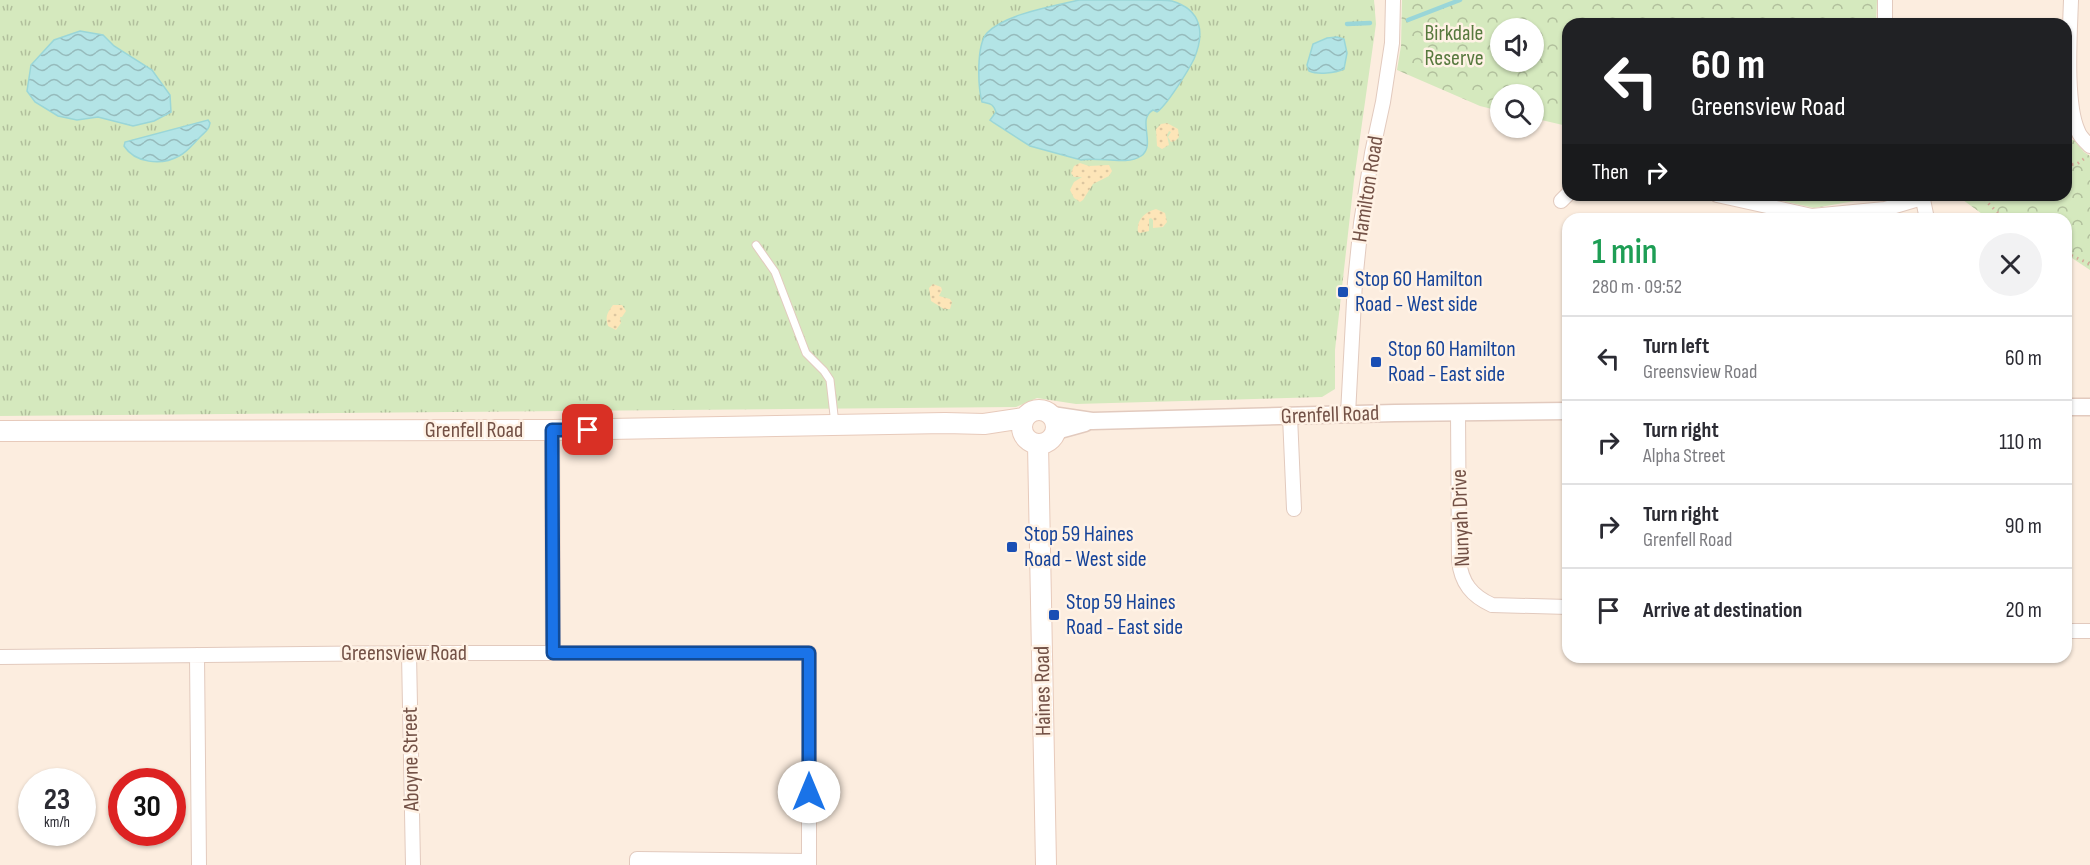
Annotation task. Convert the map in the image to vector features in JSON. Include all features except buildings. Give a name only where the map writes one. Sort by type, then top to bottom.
[{"type":"main road","points":[[1040,410],[1054,423],[1051,440],[1029,432],[1030,412],[1040,410]]},
{"type":"main road","name":"Grenfell Road","points":[[0,430],[552,430],[984,424],[1029,432]]},
{"type":"main road","name":"Haines Road","points":[[1029,432],[1046,865]]},
{"type":"street","name":"Hamilton Road","points":[[1348,414],[1360,223],[1385,93],[1392,43],[1393,0]]},
{"type":"street","points":[[1885,0],[1885,18]]},
{"type":"street","points":[[2071,0],[2071,18]]},
{"type":"street","points":[[2072,94],[2078,132],[2090,148]]},
{"type":"street","points":[[1744,201],[1798,213]]},
{"type":"street","points":[[1843,213],[1885,209],[1910,201]]},
{"type":"street","points":[[2072,407],[2090,407]]},
{"type":"street","name":"Grenfell Road","points":[[1054,423],[1348,414],[1562,411]]},
{"type":"street","name":"Nunyah Drive","points":[[1458,412],[1459,560],[1467,588],[1492,605],[1562,607]]},
{"type":"street","points":[[1290,416],[1294,508]]},
{"type":"street","points":[[552,430],[553,653]]},
{"type":"street","points":[[2072,631],[2090,631]]},
{"type":"street","name":"Greensview Road","points":[[0,657],[409,653],[809,653],[809,863]]},
{"type":"street","name":"Aboyne Street","points":[[409,653],[413,865]]},
{"type":"street","points":[[197,655],[199,865]]},
{"type":"street","points":[[637,865],[637,859],[809,863]]},
{"type":"lane","points":[[756,244],[775,272],[806,353],[830,380],[835,425]]},
{"type":"path","points":[[2072,164],[2084,160],[2090,148]]},
{"type":"path","points":[[1986,201],[1998,213]]},
{"type":"path","points":[[2072,256],[2090,264]]},
{"type":"green space","points":[[0,0],[1374,0],[1376,24],[1354,180],[1335,350],[1335,389],[1322,397],[1076,404],[1037,398],[1016,407],[0,416]]},
{"type":"green space","name":"Birkdale Reserve","points":[[1402,0],[1877,0],[1876,18],[1562,18],[1562,125],[1544,121],[1544,84],[1490,84],[1490,108],[1397,70],[1401,46]]},
{"type":"green space","points":[[2072,140],[2074,140],[2090,156],[2090,270],[2072,258],[2072,213],[1981,213],[1964,201],[2072,201]]},
{"type":"green space","points":[[1783,201],[1855,201],[1814,208]]},
{"type":"sand","points":[[1167,123],[1178,129],[1179,137],[1171,142],[1168,137],[1171,132],[1169,131],[1167,135],[1169,145],[1162,149],[1157,146],[1156,129],[1161,124]]},
{"type":"sand","points":[[1080,163],[1089,166],[1109,165],[1112,171],[1109,176],[1093,184],[1080,202],[1074,198],[1070,190],[1074,182],[1082,177],[1074,177],[1071,173],[1074,166]]},
{"type":"sand","points":[[1156,209],[1165,213],[1167,222],[1163,227],[1153,228],[1151,218],[1149,219],[1149,231],[1138,232],[1138,224],[1142,217]]},
{"type":"sand","points":[[933,284],[941,287],[939,296],[950,299],[952,302],[950,309],[944,309],[931,301],[929,288]]},
{"type":"sand","points":[[613,305],[622,305],[626,311],[620,317],[621,323],[616,330],[608,326],[607,320]]},
{"type":"water","points":[[1079,0],[1172,1],[1190,10],[1198,24],[1200,32],[1194,59],[1166,102],[1157,112],[1153,110],[1148,114],[1146,119],[1147,145],[1141,156],[1135,159],[1081,160],[1030,146],[990,120],[996,112],[995,109],[991,104],[982,102],[979,77],[980,56],[983,39],[987,33],[995,26],[1017,16]]},
{"type":"water","points":[[80,31],[103,35],[114,46],[152,70],[170,95],[171,112],[154,121],[133,126],[98,117],[77,120],[58,116],[35,102],[27,91],[31,65],[54,40]]},
{"type":"water","points":[[1327,38],[1344,39],[1347,53],[1344,69],[1326,73],[1309,71],[1307,65],[1313,44]]},
{"type":"water","points":[[208,120],[210,123],[206,131],[185,152],[172,159],[157,162],[141,159],[124,146],[125,142]]},
{"type":"waterway","points":[[1408,20],[1460,0]]},
{"type":"waterway","points":[[1347,24],[1370,23]]},
{"type":"place","name":"Stop 60 Hamilton Road - West side","points":[[1343,292]]},
{"type":"place","name":"Stop 60 Hamilton Road - East side","points":[[1376,362]]},
{"type":"place","name":"Stop 59 Haines Road - West side","points":[[1012,547]]},
{"type":"place","name":"Stop 59 Haines Road - East side","points":[[1054,615]]},
{"type":"route","points":[[588,430],[552,430],[553,653],[809,653],[809,792]]}]
